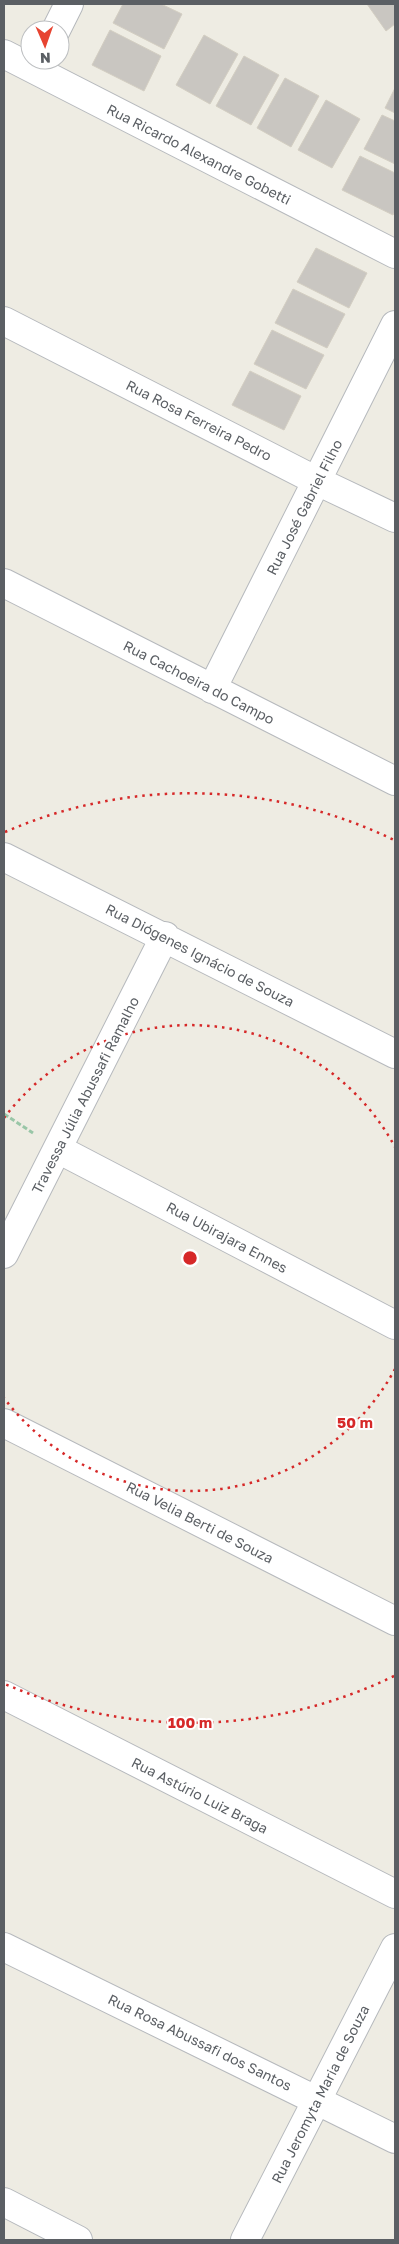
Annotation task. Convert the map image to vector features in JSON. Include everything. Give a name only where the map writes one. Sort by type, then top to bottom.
[{"type":"street","points":[[61,20],[70,4]]},
{"type":"street","name":"Rua Ricardo Alexandre Gobetti","points":[[4,54],[20,59]]},
{"type":"street","name":"Rua Ricardo Alexandre Gobetti","points":[[47,70],[395,254]]},
{"type":"street","name":"Rua Rosa Ferreira Pedro","points":[[4,320],[317,481],[395,518]]},
{"type":"street","name":"Rua José Gabriel Filho","points":[[212,689],[395,325]]},
{"type":"street","name":"Rua Cachoeira do Campo","points":[[4,583],[395,781]]},
{"type":"street","name":"Rua Diógenes Ignácio de Souza","points":[[4,857],[165,936],[395,1054]]},
{"type":"street","name":"Travessa Júlia Abussafi Ramalho","points":[[4,1254],[165,936]]},
{"type":"street","name":"Rua Ubirajara Ennes","points":[[58,1149],[395,1325]]},
{"type":"street","name":"Rua Velia Berti de Souza","points":[[4,1423],[395,1621]]},
{"type":"street","name":"Rua Astúrio Luiz Braga","points":[[4,1695],[395,1894]]},
{"type":"street","name":"Rua Rosa Abussafi dos Santos","points":[[4,1947],[395,2139]]},
{"type":"street","name":"Rua Jeromyta Maria de Souza","points":[[245,2240],[395,1948]]},
{"type":"street","points":[[4,2202],[78,2240]]},
{"type":"building","points":[[123,4],[161,4],[182,14],[164,49],[113,23]]},
{"type":"building","points":[[367,4],[395,4],[395,24],[386,31]]},
{"type":"building","points":[[110,30],[161,56],[144,91],[92,65]]},
{"type":"building","points":[[204,35],[238,54],[210,104],[176,85]]},
{"type":"building","points":[[244,56],[279,75],[251,125],[216,106]]},
{"type":"building","points":[[285,78],[319,96],[291,147],[257,128]]},
{"type":"building","points":[[395,88],[395,113],[385,108]]},
{"type":"building","points":[[326,100],[360,119],[332,168],[298,150]]},
{"type":"building","points":[[382,115],[395,121],[395,164],[364,149]]},
{"type":"building","points":[[360,156],[395,173],[395,211],[393,215],[342,190]]},
{"type":"building","points":[[316,248],[367,273],[349,308],[297,282]]},
{"type":"building","points":[[293,289],[345,314],[327,348],[275,323]]},
{"type":"building","points":[[272,330],[324,355],[306,389],[254,364]]},
{"type":"building","points":[[250,371],[301,396],[284,430],[232,405]]}]
